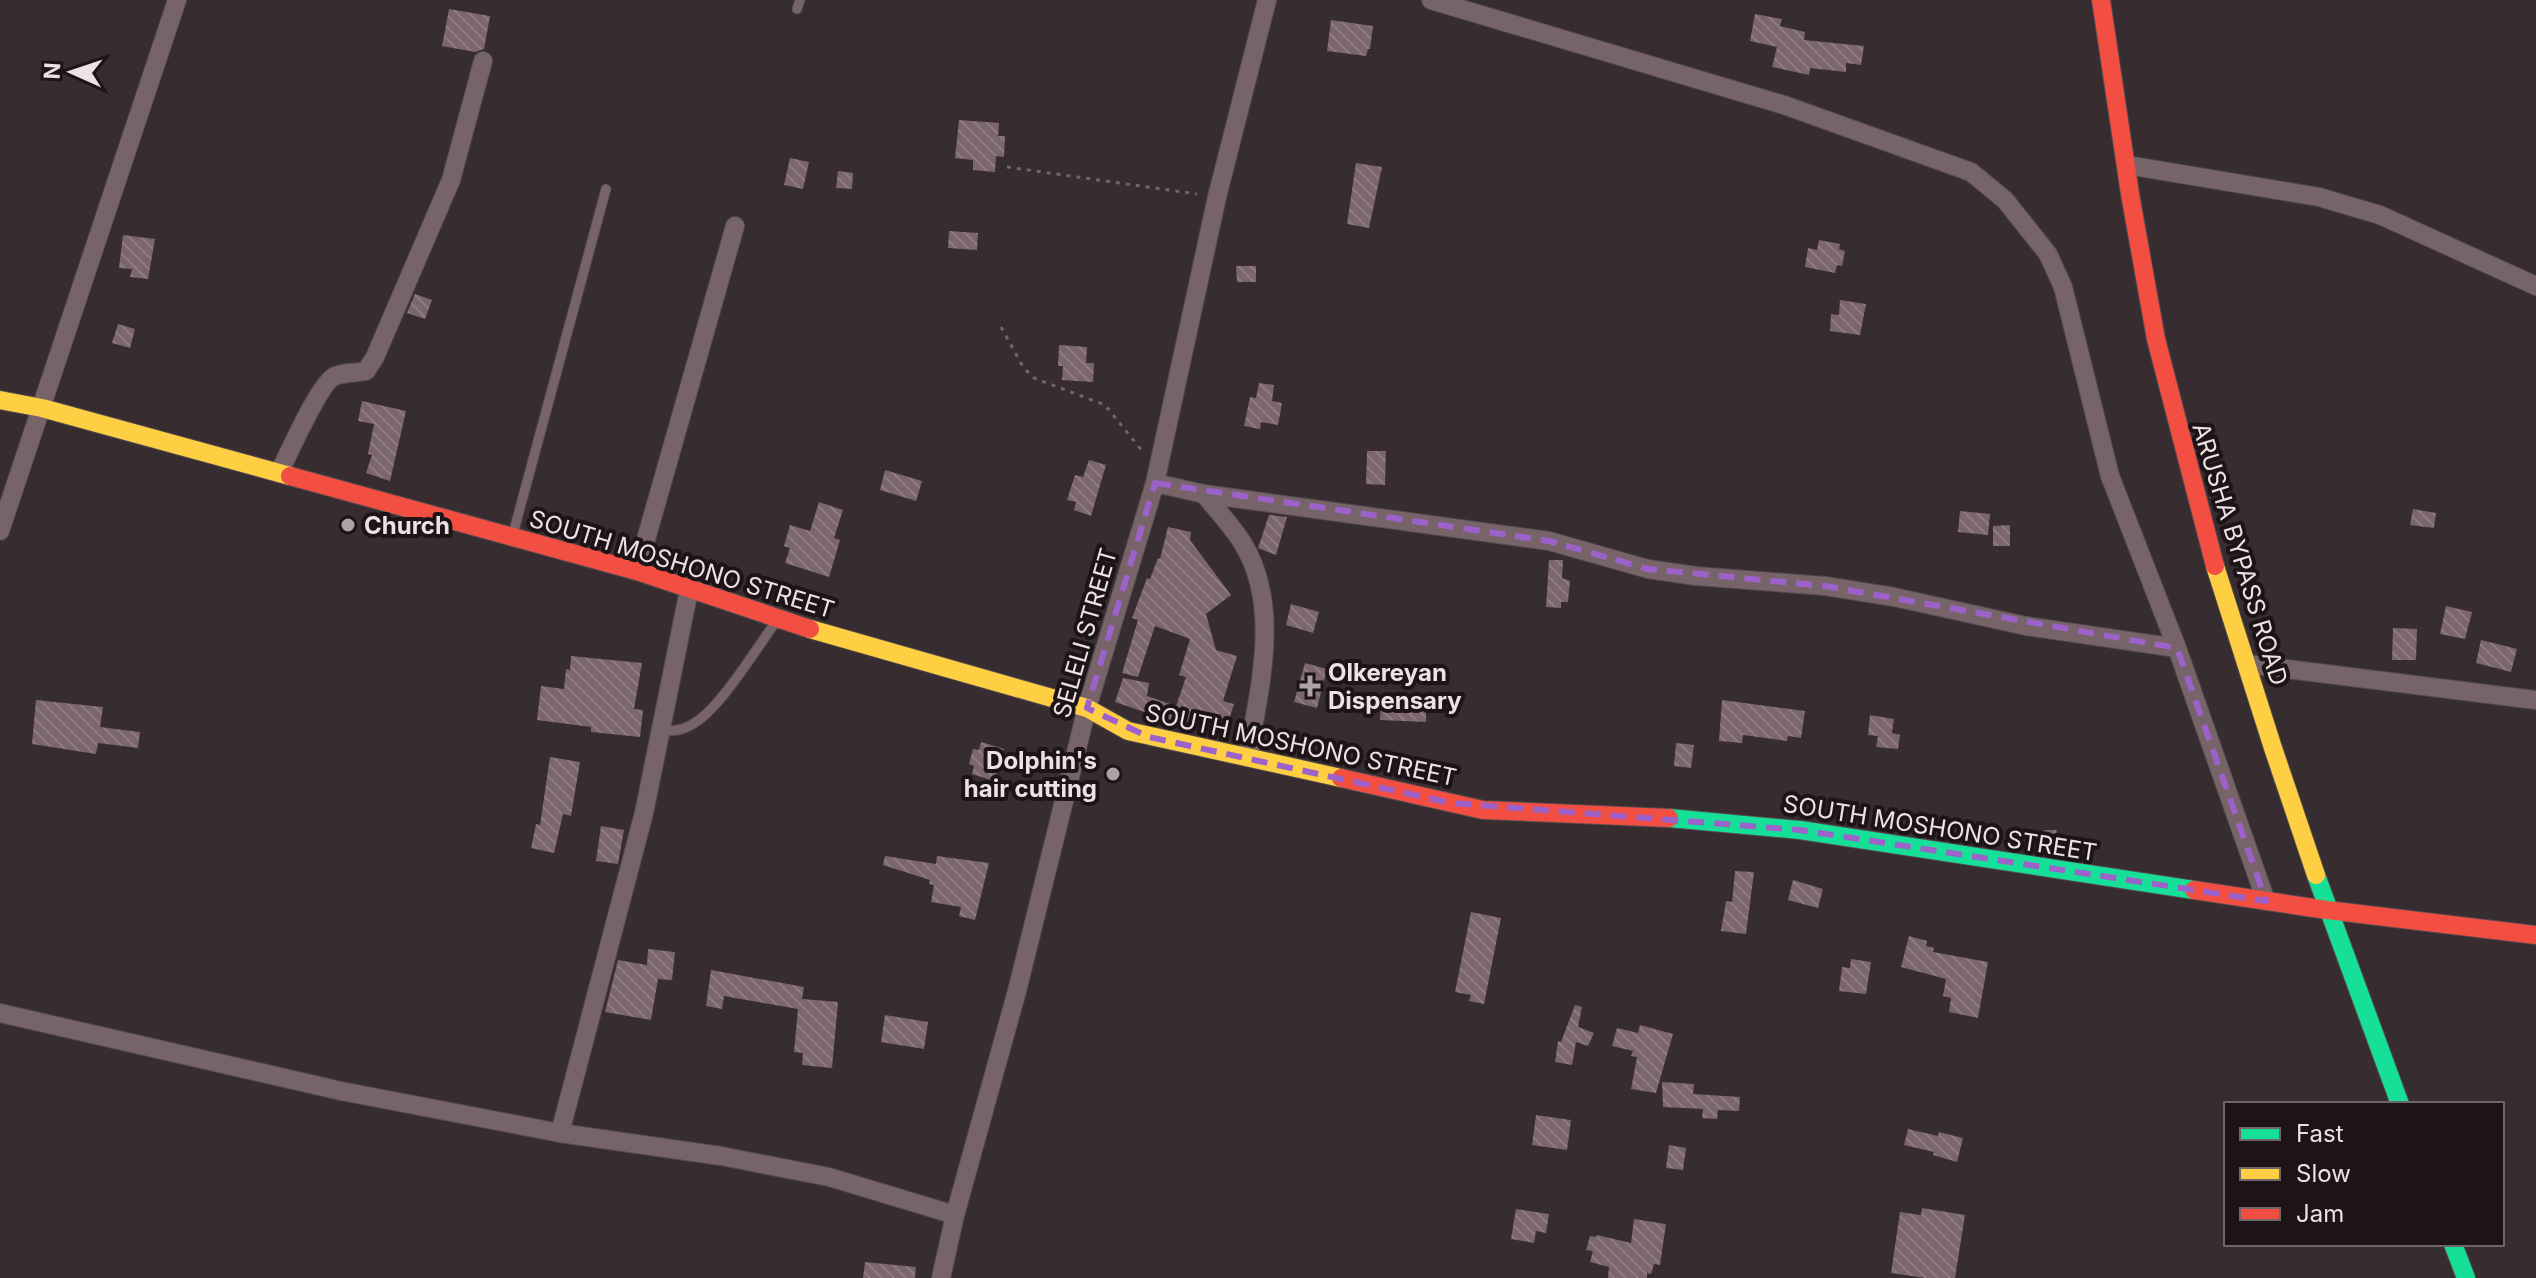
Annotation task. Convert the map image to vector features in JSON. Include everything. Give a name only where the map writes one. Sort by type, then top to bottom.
[{"type":"street","points":[[0,531],[177,0]]},
{"type":"street","name":"SELELI STREET","points":[[941,1278],[955,1215],[1017,991],[1087,708],[1156,477],[1217,197],[1267,0]]},
{"type":"street","points":[[1431,0],[1784,105],[1971,172],[2005,200],[2048,254],[2057,271],[2110,476],[2177,648],[2266,901]]},
{"type":"street","name":"ARUSHA BYPASS ROAD","points":[[2101,0],[2145,279],[2166,384],[2195,493],[2327,910],[2399,1102]]},
{"type":"street","points":[[279,473],[319,393],[329,380],[335,376],[366,371],[375,357],[451,180],[483,61]]},
{"type":"street","points":[[2127,165],[2319,197],[2380,215],[2536,286]]},
{"type":"street","points":[[637,571],[735,226]]},
{"type":"street","name":"SOUTH MOSHONO STREET","points":[[0,400],[42,408],[637,571],[777,620],[1087,708],[1128,731],[1483,810],[1642,816],[1800,830],[2327,910],[2536,935]]},
{"type":"street","points":[[1156,477],[1204,494],[1549,541],[1648,569],[1825,586],[1894,597],[2026,626],[2177,648]]},
{"type":"street","points":[[1204,494],[1242,542],[1258,577],[1264,616],[1264,660],[1248,757]]},
{"type":"street","points":[[560,1133],[644,813],[689,590]]},
{"type":"street","points":[[2247,664],[2536,700]]},
{"type":"street","points":[[0,1013],[341,1091],[560,1133],[721,1156],[829,1177],[955,1215]]},
{"type":"street","points":[[2454,1246],[2466,1278]]},
{"type":"lane","points":[[512,538],[606,189]]},
{"type":"lane","points":[[660,731],[679,730],[695,724],[716,704],[777,620]]},
{"type":"path","points":[[1007,167],[1217,197]]},
{"type":"path","points":[[1001,327],[1023,367],[1034,378],[1105,405],[1156,477]]},
{"type":"highlighted area","points":[[1155,483],[1549,541],[1648,569],[1825,586],[2177,648],[2266,901],[1800,830],[1451,803],[1149,737],[1087,708]]},
{"type":"building","points":[[449,9],[490,16],[484,49],[475,52],[442,46]]},
{"type":"building","points":[[1755,14],[1782,19],[1780,26],[1805,32],[1804,40],[1864,46],[1861,65],[1846,63],[1846,72],[1810,68],[1809,75],[1772,67],[1777,47],[1750,41]]},
{"type":"building","points":[[1331,20],[1373,26],[1366,56],[1327,51]]},
{"type":"building","points":[[959,120],[999,123],[998,136],[1005,136],[1004,157],[996,156],[995,172],[973,170],[973,160],[955,158]]},
{"type":"building","points":[[790,158],[809,162],[803,189],[784,185]]},
{"type":"building","points":[[1356,163],[1382,167],[1369,228],[1347,224]]},
{"type":"building","points":[[838,171],[853,173],[852,189],[836,188]]},
{"type":"building","points":[[949,231],[978,233],[977,250],[948,248]]},
{"type":"building","points":[[123,235],[155,239],[148,279],[130,277],[132,269],[119,268]]},
{"type":"building","points":[[1819,240],[1840,244],[1839,249],[1845,251],[1842,266],[1837,265],[1835,273],[1805,267],[1808,248],[1817,250]]},
{"type":"building","points":[[1236,266],[1256,266],[1256,282],[1237,282]]},
{"type":"building","points":[[415,294],[432,300],[425,319],[407,313]]},
{"type":"building","points":[[1840,300],[1866,304],[1860,335],[1830,331],[1831,314],[1839,315]]},
{"type":"building","points":[[118,324],[135,329],[130,348],[112,343]]},
{"type":"building","points":[[1059,345],[1087,347],[1086,363],[1094,363],[1093,382],[1062,380],[1063,366],[1058,366]]},
{"type":"building","points":[[1259,383],[1274,385],[1272,401],[1282,403],[1278,425],[1261,422],[1260,429],[1244,426],[1250,397],[1256,398]]},
{"type":"building","points":[[362,401],[406,411],[390,481],[366,473],[372,455],[368,454],[374,424],[358,421]]},
{"type":"building","points":[[1367,451],[1386,451],[1385,485],[1366,484]]},
{"type":"building","points":[[1089,460],[1106,465],[1091,516],[1074,510],[1076,502],[1067,500],[1075,475],[1083,477]]},
{"type":"building","points":[[885,470],[922,481],[916,501],[880,490]]},
{"type":"building","points":[[819,502],[843,510],[834,538],[840,540],[829,577],[785,563],[790,548],[784,546],[790,525],[810,531]]},
{"type":"building","points":[[2413,509],[2436,513],[2434,528],[2410,525]]},
{"type":"building","points":[[1960,511],[1990,514],[1988,535],[1958,532]]},
{"type":"building","points":[[1269,515],[1287,517],[1276,555],[1258,548]]},
{"type":"building","points":[[2010,525],[2010,546],[1993,546],[1993,526]]},
{"type":"building","points":[[1168,527],[1191,532],[1190,540],[1231,595],[1206,614],[1216,650],[1237,656],[1223,701],[1234,704],[1229,720],[1192,710],[1186,726],[1115,702],[1123,678],[1149,683],[1147,696],[1176,706],[1186,677],[1179,675],[1190,639],[1155,626],[1138,677],[1122,673],[1138,620],[1132,618],[1147,578],[1150,579],[1160,559]]},
{"type":"building","points":[[1549,560],[1563,560],[1562,578],[1570,581],[1568,602],[1561,602],[1561,608],[1546,607]]},
{"type":"building","points":[[1291,604],[1319,612],[1313,633],[1286,625]]},
{"type":"building","points":[[2446,606],[2472,612],[2465,639],[2440,634]]},
{"type":"building","points":[[2393,628],[2417,629],[2416,660],[2392,660]]},
{"type":"building","points":[[2481,640],[2517,649],[2511,672],[2476,663]]},
{"type":"building","points":[[571,656],[642,663],[634,709],[643,710],[640,737],[591,732],[591,727],[537,720],[541,686],[564,689]]},
{"type":"building","name":"Olkereyan Dispensary","points":[[1305,663],[1327,669],[1317,708],[1294,702]]},
{"type":"building","points":[[36,700],[103,707],[100,727],[140,732],[138,748],[98,743],[96,754],[32,744]]},
{"type":"building","points":[[1722,700],[1805,711],[1801,738],[1788,736],[1787,741],[1743,735],[1742,743],[1719,741]]},
{"type":"building","points":[[1381,704],[1426,706],[1426,722],[1380,720]]},
{"type":"building","points":[[1870,715],[1894,719],[1892,733],[1900,735],[1898,749],[1876,747],[1878,736],[1868,735]]},
{"type":"building","points":[[981,742],[1004,749],[1002,752],[1007,754],[1002,770],[998,769],[994,781],[972,774],[974,766],[969,764],[973,749],[979,750]]},
{"type":"building","points":[[1676,743],[1694,745],[1691,768],[1674,766]]},
{"type":"building","points":[[550,757],[580,762],[571,816],[563,814],[554,853],[531,848],[536,824],[540,825]]},
{"type":"building","points":[[601,826],[624,830],[618,864],[596,861]]},
{"type":"building","points":[[2045,830],[2057,830],[2053,843],[2043,850],[2039,835]]},
{"type":"building","points":[[885,856],[936,864],[937,856],[989,863],[975,920],[959,916],[961,907],[931,902],[934,885],[929,884],[930,880],[883,865]]},
{"type":"building","points":[[1735,871],[1754,872],[1746,934],[1721,931],[1726,901],[1732,902]]},
{"type":"building","points":[[1793,880],[1823,889],[1818,908],[1788,900]]},
{"type":"building","points":[[1471,912],[1501,918],[1484,1004],[1469,1001],[1471,995],[1455,992]]},
{"type":"building","points":[[1909,936],[1927,941],[1926,946],[1934,948],[1933,952],[1988,962],[1978,1018],[1949,1012],[1951,998],[1943,996],[1946,979],[1901,967]]},
{"type":"building","points":[[648,949],[675,952],[672,980],[658,979],[651,1020],[605,1012],[618,960],[647,965]]},
{"type":"building","points":[[1851,959],[1871,962],[1866,994],[1839,991],[1842,967],[1850,968]]},
{"type":"building","points":[[711,970],[804,987],[802,999],[838,1002],[832,1068],[802,1065],[803,1053],[794,1052],[798,1009],[724,996],[722,1009],[706,1006]]},
{"type":"building","points":[[1575,1005],[1582,1007],[1578,1027],[1594,1033],[1588,1046],[1576,1042],[1572,1065],[1555,1062],[1558,1041],[1561,1042]]},
{"type":"building","points":[[885,1015],[928,1022],[924,1049],[881,1042]]},
{"type":"building","points":[[1640,1025],[1673,1034],[1656,1093],[1631,1089],[1637,1057],[1631,1056],[1633,1051],[1612,1046],[1617,1028],[1638,1033]]},
{"type":"building","points":[[1662,1082],[1694,1084],[1693,1094],[1740,1097],[1739,1111],[1718,1110],[1717,1119],[1702,1118],[1703,1109],[1663,1107]]},
{"type":"building","points":[[1536,1115],[1571,1120],[1567,1150],[1532,1145]]},
{"type":"building","points":[[1908,1129],[1963,1138],[1957,1162],[1933,1155],[1934,1152],[1904,1145]]},
{"type":"building","points":[[1669,1145],[1686,1148],[1683,1170],[1666,1168]]},
{"type":"building","points":[[1922,1208],[1965,1215],[1955,1278],[1891,1273],[1900,1212],[1921,1215]]},
{"type":"building","points":[[1516,1209],[1549,1214],[1546,1233],[1536,1231],[1534,1243],[1511,1239]]},
{"type":"building","points":[[1634,1219],[1666,1224],[1660,1265],[1654,1264],[1647,1278],[1608,1278],[1609,1267],[1590,1262],[1593,1251],[1586,1250],[1590,1236],[1631,1243]]},
{"type":"building","points":[[865,1262],[916,1267],[915,1278],[863,1278]]},
{"type":"traffic: fast","points":[[1669,818],[1800,830],[2194,890]]},
{"type":"traffic: fast","points":[[2316,875],[2399,1102]]},
{"type":"traffic: fast","points":[[2454,1246],[2466,1278]]},
{"type":"traffic: slow","points":[[0,400],[42,408],[290,476]]},
{"type":"traffic: slow","points":[[2215,566],[2316,875]]},
{"type":"traffic: slow","points":[[810,629],[1087,708],[1128,731],[1341,778]]},
{"type":"traffic: jam","points":[[2101,0],[2130,194],[2156,339],[2215,566]]},
{"type":"traffic: jam","points":[[290,476],[637,571],[810,629]]},
{"type":"traffic: jam","points":[[1341,778],[1483,810],[1669,818]]},
{"type":"traffic: jam","points":[[2194,890],[2327,910],[2536,935]]},
{"type":"place","name":"Church","points":[[348,525]]},
{"type":"place","name":"Olkereyan Dispensary","points":[[1310,686]]},
{"type":"place","name":"Dolphin's hair cutting","points":[[1113,774]]}]
